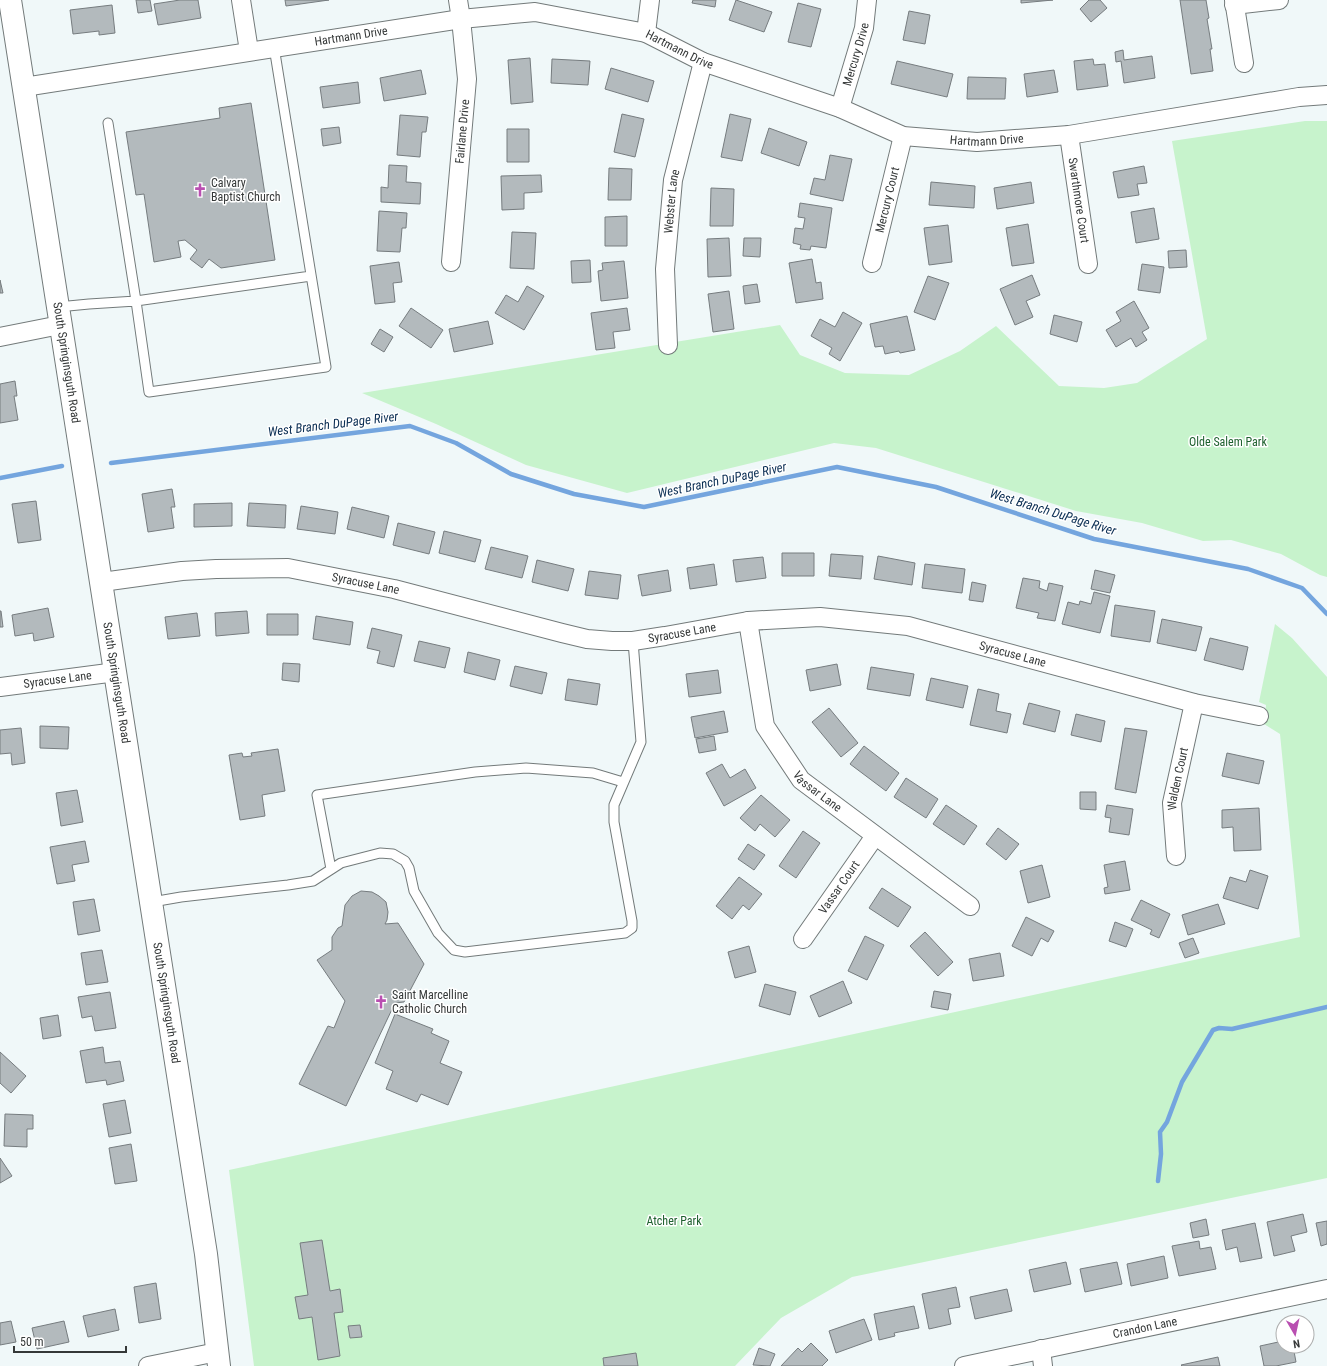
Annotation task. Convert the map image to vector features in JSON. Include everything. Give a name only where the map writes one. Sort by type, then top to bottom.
[{"type":"street","name":"South Springinsguth Road","points":[[10,0],[206,1254],[218,1359]]},
{"type":"street","points":[[241,0],[249,51]]},
{"type":"street","name":"Fairlane Drive","points":[[451,262],[467,79],[458,0]]},
{"type":"street","points":[[646,33],[650,0]]},
{"type":"street","name":"Mercury Drive","points":[[840,108],[864,28],[866,0]]},
{"type":"street","points":[[1244,63],[1234,2],[1279,0]]},
{"type":"street","name":"Hartmann Drive","points":[[24,87],[461,19],[535,12],[646,33],[703,62],[840,108],[903,136],[978,142],[1070,135],[1299,97],[1327,95]]},
{"type":"street","name":"Webster Lane","points":[[668,345],[665,269],[673,180],[703,62]]},
{"type":"street","name":"Swarthmore Court","points":[[1070,135],[1088,264]]},
{"type":"street","name":"Mercury Court","points":[[872,263],[903,136]]},
{"type":"street","points":[[0,337],[59,316]]},
{"type":"street","name":"Syracuse Lane","points":[[102,582],[182,571],[288,568],[394,589],[587,638],[612,641],[633,641],[748,621],[820,617],[908,626],[1194,703],[1259,716]]},
{"type":"street","name":"Vassar Lane","points":[[748,621],[765,726],[801,780],[970,906]]},
{"type":"street","name":"Syracuse Lane","points":[[0,688],[116,672]]},
{"type":"street","name":"Walden Court","points":[[1176,856],[1172,803],[1194,703]]},
{"type":"street","name":"Vassar Court","points":[[803,939],[875,836]]},
{"type":"street","name":"Crandon Lane","points":[[964,1366],[1042,1358],[1327,1289]]},
{"type":"street","points":[[148,1366],[218,1359]]},
{"type":"lane","points":[[108,123],[149,392],[326,367],[274,47]]},
{"type":"lane","points":[[59,316],[89,304],[136,301],[311,276]]},
{"type":"lane","points":[[152,902],[181,897],[313,881],[341,862],[380,853],[393,854],[405,861],[409,868],[414,891],[438,933],[454,950],[465,952],[625,933],[632,928],[632,921],[614,822],[614,806],[641,742],[633,641]]},
{"type":"lane","points":[[331,869],[317,795],[475,772],[526,768],[593,774],[623,782]]},
{"type":"green space","name":"Olde Salem Park","points":[[1305,121],[1327,121],[1327,577],[1320,575],[1281,554],[1231,540],[1203,541],[1142,523],[1076,511],[876,448],[834,443],[627,493],[526,465],[436,424],[362,393],[780,325],[800,355],[845,373],[909,375],[960,351],[996,326],[1059,386],[1104,388],[1137,383],[1207,339],[1172,141]]},
{"type":"green space","name":"Atcher Park","points":[[1275,624],[1292,638],[1327,677],[1327,1178],[852,1277],[781,1318],[735,1366],[254,1366],[229,1170],[1300,937],[1280,734],[1264,724],[1266,705],[1259,702]]},
{"type":"building","points":[[136,0],[150,0],[152,11],[138,13]]},
{"type":"building","points":[[180,0],[198,0],[201,18],[158,25],[154,4]]},
{"type":"building","points":[[285,0],[329,0],[286,6]]},
{"type":"building","points":[[693,0],[716,0],[715,7],[692,3]]},
{"type":"building","points":[[736,0],[772,12],[764,32],[729,20]]},
{"type":"building","points":[[1021,0],[1053,0],[1021,3]]},
{"type":"building","points":[[1089,0],[1100,0],[1107,8],[1091,22],[1080,9]]},
{"type":"building","points":[[1180,0],[1206,0],[1209,18],[1207,19],[1212,49],[1210,49],[1213,71],[1191,74]]},
{"type":"building","points":[[798,3],[821,9],[811,47],[788,42]]},
{"type":"building","points":[[112,5],[115,33],[99,35],[99,31],[73,34],[70,10]]},
{"type":"building","points":[[909,11],[930,15],[925,44],[903,40]]},
{"type":"building","points":[[1123,50],[1124,60],[1152,56],[1155,78],[1124,83],[1121,61],[1116,62],[1115,52]]},
{"type":"building","points":[[530,58],[533,102],[511,104],[508,60]]},
{"type":"building","points":[[552,59],[590,61],[588,85],[551,83]]},
{"type":"building","points":[[1093,59],[1094,65],[1105,64],[1108,86],[1077,90],[1074,61]]},
{"type":"building","points":[[897,61],[953,74],[947,97],[891,84]]},
{"type":"building","points":[[611,68],[654,81],[648,102],[605,89]]},
{"type":"building","points":[[421,70],[426,94],[384,101],[380,78]]},
{"type":"building","points":[[1054,70],[1058,92],[1027,97],[1024,74]]},
{"type":"building","points":[[968,77],[1006,78],[1005,99],[967,99]]},
{"type":"building","points":[[358,82],[360,103],[323,108],[320,87]]},
{"type":"building","points":[[251,103],[275,260],[221,268],[209,259],[202,268],[190,259],[197,250],[185,240],[178,241],[181,257],[154,262],[144,194],[136,195],[126,132],[220,118],[219,108]]},
{"type":"building","points":[[622,114],[644,119],[635,157],[614,152]]},
{"type":"building","points":[[730,114],[751,119],[742,161],[721,157]]},
{"type":"building","points":[[400,115],[428,117],[426,132],[422,132],[420,157],[397,155]]},
{"type":"building","points":[[339,127],[341,143],[323,146],[321,129]]},
{"type":"building","points":[[769,128],[807,142],[799,166],[761,153]]},
{"type":"building","points":[[507,129],[529,129],[529,162],[507,162]]},
{"type":"building","points":[[830,155],[852,159],[843,201],[810,194],[814,178],[825,180]]},
{"type":"building","points":[[389,165],[407,166],[406,182],[421,183],[420,204],[381,202],[381,187],[388,188]]},
{"type":"building","points":[[1144,166],[1147,183],[1137,184],[1139,195],[1118,198],[1113,172]]},
{"type":"building","points":[[609,168],[632,169],[631,200],[608,200]]},
{"type":"building","points":[[541,175],[542,192],[524,193],[524,209],[502,210],[501,176]]},
{"type":"building","points":[[931,182],[975,186],[974,208],[929,205]]},
{"type":"building","points":[[1031,182],[1034,203],[997,209],[994,188]]},
{"type":"building","points":[[711,188],[734,189],[733,226],[710,226]]},
{"type":"building","points":[[800,203],[832,208],[826,248],[811,246],[810,250],[800,249],[801,245],[793,243],[795,228],[803,229],[805,218],[798,217]]},
{"type":"building","points":[[1154,208],[1159,239],[1136,243],[1131,212]]},
{"type":"building","points":[[379,211],[407,213],[406,228],[402,228],[400,252],[377,251]]},
{"type":"building","points":[[627,216],[627,246],[605,246],[605,217]]},
{"type":"building","points":[[1028,224],[1034,263],[1012,266],[1006,228]]},
{"type":"building","points":[[948,225],[952,262],[929,265],[924,228]]},
{"type":"building","points":[[512,232],[536,233],[534,269],[510,268]]},
{"type":"building","points":[[729,238],[731,276],[708,277],[707,239]]},
{"type":"building","points":[[744,238],[761,238],[760,257],[743,256]]},
{"type":"building","points":[[1186,250],[1187,267],[1169,268],[1168,251]]},
{"type":"building","points":[[812,259],[816,283],[821,282],[823,299],[796,303],[789,263]]},
{"type":"building","points":[[590,260],[591,282],[572,283],[571,261]]},
{"type":"building","points":[[624,261],[628,298],[601,301],[598,271],[603,270],[602,263]]},
{"type":"building","points":[[399,262],[402,282],[393,283],[395,302],[375,304],[370,266]]},
{"type":"building","points":[[1142,264],[1164,267],[1160,293],[1138,290]]},
{"type":"building","points":[[1032,275],[1040,295],[1026,301],[1033,317],[1015,325],[1000,289]]},
{"type":"building","points":[[928,276],[949,283],[935,320],[914,312]]},
{"type":"building","points":[[0,280],[3,293],[0,293]]},
{"type":"building","points":[[757,284],[760,302],[745,304],[743,286]]},
{"type":"building","points":[[527,286],[544,296],[524,330],[495,313],[506,295],[518,302]]},
{"type":"building","points":[[729,291],[734,329],[713,332],[708,294]]},
{"type":"building","points":[[1134,301],[1149,328],[1142,332],[1147,340],[1136,347],[1131,338],[1116,347],[1106,330],[1121,321],[1116,312]]},
{"type":"building","points":[[411,308],[443,330],[431,348],[399,326]]},
{"type":"building","points":[[627,308],[630,330],[613,332],[615,348],[596,350],[591,313]]},
{"type":"building","points":[[843,312],[862,323],[840,361],[829,354],[832,348],[811,336],[820,319],[835,327]]},
{"type":"building","points":[[1054,315],[1082,322],[1077,342],[1050,334]]},
{"type":"building","points":[[907,316],[915,350],[885,354],[883,346],[875,347],[870,324]]},
{"type":"building","points":[[488,321],[493,344],[454,352],[449,329]]},
{"type":"building","points":[[380,329],[393,337],[384,352],[371,344]]},
{"type":"building","points":[[15,381],[17,396],[14,396],[18,420],[0,423],[0,384]]},
{"type":"building","points":[[172,489],[175,507],[171,507],[174,528],[148,532],[142,494]]},
{"type":"building","points":[[36,501],[41,540],[18,543],[12,504]]},
{"type":"building","points":[[232,503],[232,526],[194,527],[194,504]]},
{"type":"building","points":[[249,503],[286,505],[285,528],[247,526]]},
{"type":"building","points":[[301,506],[338,512],[335,534],[297,529]]},
{"type":"building","points":[[352,507],[389,516],[384,538],[347,529]]},
{"type":"building","points":[[398,523],[435,532],[429,554],[393,545]]},
{"type":"building","points":[[444,531],[481,540],[475,562],[439,553]]},
{"type":"building","points":[[491,547],[528,556],[522,578],[485,569]]},
{"type":"building","points":[[782,553],[814,553],[814,576],[782,576]]},
{"type":"building","points":[[831,554],[863,556],[861,579],[829,576]]},
{"type":"building","points":[[878,556],[915,563],[912,585],[874,579]]},
{"type":"building","points":[[763,557],[766,578],[736,582],[733,560]]},
{"type":"building","points":[[537,560],[574,569],[568,591],[532,582]]},
{"type":"building","points":[[714,564],[717,585],[690,589],[687,568]]},
{"type":"building","points":[[925,564],[965,569],[962,593],[922,588]]},
{"type":"building","points":[[668,570],[671,591],[642,596],[638,575]]},
{"type":"building","points":[[1095,570],[1115,575],[1110,593],[1091,589]]},
{"type":"building","points":[[589,571],[621,575],[618,599],[585,595]]},
{"type":"building","points":[[1023,578],[1040,581],[1039,588],[1047,591],[1049,583],[1063,586],[1055,621],[1037,618],[1039,613],[1016,608]]},
{"type":"building","points":[[972,582],[986,585],[983,602],[969,600]]},
{"type":"building","points":[[1094,592],[1110,596],[1100,633],[1062,624],[1068,602],[1079,605],[1080,601],[1091,604]]},
{"type":"building","points":[[1115,605],[1155,611],[1150,642],[1111,636]]},
{"type":"building","points":[[48,608],[54,637],[34,641],[33,633],[15,636],[12,615]]},
{"type":"building","points":[[1,611],[3,627],[0,627]]},
{"type":"building","points":[[247,611],[249,633],[216,636],[215,613]]},
{"type":"building","points":[[197,613],[200,636],[168,639],[165,617]]},
{"type":"building","points":[[267,614],[298,614],[298,635],[267,635]]},
{"type":"building","points":[[316,616],[353,622],[350,645],[313,639]]},
{"type":"building","points":[[1162,619],[1202,627],[1196,651],[1157,643]]},
{"type":"building","points":[[372,628],[402,635],[394,667],[377,663],[380,651],[367,648]]},
{"type":"building","points":[[1210,638],[1248,647],[1243,670],[1204,660]]},
{"type":"building","points":[[419,641],[450,648],[445,668],[414,661]]},
{"type":"building","points":[[468,652],[500,660],[495,680],[464,672]]},
{"type":"building","points":[[283,663],[300,664],[299,682],[282,680]]},
{"type":"building","points":[[837,664],[841,685],[810,691],[806,670]]},
{"type":"building","points":[[515,666],[547,673],[542,694],[510,686]]},
{"type":"building","points":[[871,667],[914,674],[910,696],[867,689]]},
{"type":"building","points":[[718,670],[721,693],[689,697],[686,674]]},
{"type":"building","points":[[931,678],[968,686],[963,708],[926,700]]},
{"type":"building","points":[[568,679],[600,684],[597,705],[565,700]]},
{"type":"building","points":[[978,689],[999,694],[996,711],[1011,714],[1007,733],[970,725]]},
{"type":"building","points":[[1029,703],[1060,711],[1055,732],[1023,724]]},
{"type":"building","points":[[829,708],[858,743],[841,757],[812,722]]},
{"type":"building","points":[[724,711],[728,732],[695,738],[691,717]]},
{"type":"building","points":[[1076,714],[1105,721],[1101,742],[1071,735]]},
{"type":"building","points":[[40,726],[69,727],[68,749],[40,748]]},
{"type":"building","points":[[21,728],[25,763],[12,765],[11,753],[0,754],[0,730]]},
{"type":"building","points":[[1125,728],[1147,731],[1136,793],[1115,789]]},
{"type":"building","points":[[714,736],[716,750],[699,753],[696,739]]},
{"type":"building","points":[[864,746],[899,773],[886,791],[850,764]]},
{"type":"building","points":[[278,749],[285,791],[262,795],[265,816],[240,820],[229,755],[242,753],[243,757],[252,756],[251,753]]},
{"type":"building","points":[[1227,753],[1264,761],[1259,784],[1222,776]]},
{"type":"building","points":[[722,764],[730,778],[745,769],[756,788],[724,806],[706,773]]},
{"type":"building","points":[[906,778],[938,799],[926,818],[894,797]]},
{"type":"building","points":[[77,790],[83,822],[61,826],[56,793]]},
{"type":"building","points":[[1080,792],[1096,792],[1096,810],[1080,809]]},
{"type":"building","points":[[761,795],[790,820],[775,837],[760,824],[755,831],[740,818]]},
{"type":"building","points":[[946,805],[977,826],[964,845],[933,824]]},
{"type":"building","points":[[1107,805],[1133,809],[1129,835],[1109,832],[1111,818],[1105,817]]},
{"type":"building","points":[[1259,808],[1261,850],[1234,851],[1233,827],[1222,828],[1222,810]]},
{"type":"building","points":[[998,828],[1019,844],[1006,860],[986,844]]},
{"type":"building","points":[[803,831],[820,843],[796,878],[779,866]]},
{"type":"building","points":[[85,841],[89,862],[72,865],[75,881],[57,884],[50,847]]},
{"type":"building","points":[[748,844],[765,855],[754,870],[738,859]]},
{"type":"building","points":[[1125,861],[1130,890],[1105,894],[1104,888],[1108,887],[1104,865]]},
{"type":"building","points":[[1042,865],[1050,897],[1028,903],[1020,871]]},
{"type":"building","points":[[1250,870],[1268,876],[1258,909],[1223,898],[1230,877],[1246,882]]},
{"type":"building","points":[[739,877],[762,894],[749,910],[743,905],[732,919],[716,906]]},
{"type":"building","points":[[882,888],[911,907],[898,927],[869,908]]},
{"type":"building","points":[[361,891],[372,892],[386,902],[388,912],[385,924],[398,923],[424,964],[404,1002],[395,1003],[346,1106],[299,1084],[328,1026],[334,1028],[345,1001],[317,960],[332,950],[332,937],[338,928],[342,926],[345,905],[352,896]]},
{"type":"building","points":[[94,899],[100,931],[78,935],[73,902]]},
{"type":"building","points":[[1141,900],[1170,914],[1159,938],[1150,934],[1152,930],[1131,920]]},
{"type":"building","points":[[1218,904],[1225,924],[1188,935],[1182,915]]},
{"type":"building","points":[[1026,917],[1054,931],[1048,942],[1041,938],[1032,956],[1012,946]]},
{"type":"building","points":[[1115,922],[1133,929],[1126,947],[1109,941]]},
{"type":"building","points":[[925,932],[953,962],[938,976],[910,946]]},
{"type":"building","points":[[865,936],[884,945],[867,980],[848,971]]},
{"type":"building","points":[[1193,938],[1199,953],[1185,958],[1179,943]]},
{"type":"building","points":[[749,946],[756,972],[735,978],[728,952]]},
{"type":"building","points":[[102,950],[108,982],[86,985],[81,953]]},
{"type":"building","points":[[1000,953],[1004,976],[973,981],[969,959]]},
{"type":"building","points":[[843,981],[852,1003],[819,1017],[810,996]]},
{"type":"building","points":[[765,984],[796,992],[790,1015],[759,1006]]},
{"type":"building","points":[[934,991],[951,994],[948,1010],[931,1007]]},
{"type":"building","points":[[110,992],[116,1028],[95,1031],[92,1016],[82,1018],[78,997]]},
{"type":"building","points":[[395,1014],[433,1029],[431,1033],[449,1041],[440,1063],[462,1072],[448,1105],[421,1094],[417,1102],[386,1089],[393,1071],[375,1063]]},
{"type":"building","points":[[58,1015],[61,1036],[43,1039],[40,1018]]},
{"type":"building","points":[[103,1047],[105,1063],[120,1061],[124,1081],[107,1085],[106,1080],[86,1083],[80,1051]]},
{"type":"building","points":[[0,1052],[26,1076],[11,1093],[0,1083]]},
{"type":"building","points":[[125,1100],[131,1133],[109,1137],[103,1104]]},
{"type":"building","points":[[5,1114],[33,1115],[33,1129],[27,1129],[27,1147],[4,1146]]},
{"type":"building","points":[[131,1144],[137,1181],[115,1184],[109,1148]]},
{"type":"building","points":[[0,1158],[12,1176],[0,1183]]},
{"type":"building","points":[[1303,1214],[1307,1232],[1291,1236],[1295,1251],[1274,1256],[1267,1222]]},
{"type":"building","points":[[1206,1219],[1209,1235],[1193,1238],[1190,1223]]},
{"type":"building","points":[[1327,1221],[1327,1244],[1321,1246],[1316,1223]]},
{"type":"building","points":[[1255,1223],[1262,1258],[1240,1262],[1237,1247],[1226,1250],[1222,1230]]},
{"type":"building","points":[[322,1240],[330,1291],[340,1289],[343,1312],[334,1313],[340,1356],[318,1360],[312,1317],[299,1319],[295,1297],[308,1295],[300,1243]]},
{"type":"building","points":[[1199,1241],[1200,1249],[1211,1247],[1216,1269],[1179,1276],[1172,1246]]},
{"type":"building","points":[[1164,1256],[1168,1278],[1131,1286],[1127,1264]]},
{"type":"building","points":[[1066,1262],[1071,1284],[1034,1292],[1029,1270]]},
{"type":"building","points":[[1117,1262],[1122,1284],[1085,1292],[1080,1269]]},
{"type":"building","points":[[156,1283],[161,1319],[139,1323],[134,1287]]},
{"type":"building","points":[[956,1287],[960,1307],[948,1309],[951,1324],[929,1329],[922,1294]]},
{"type":"building","points":[[1007,1289],[1012,1311],[975,1319],[970,1297]]},
{"type":"building","points":[[914,1306],[919,1328],[894,1333],[895,1336],[879,1340],[874,1314]]},
{"type":"building","points":[[115,1309],[119,1330],[88,1337],[83,1316]]},
{"type":"building","points":[[864,1319],[872,1340],[836,1353],[829,1331]]},
{"type":"building","points":[[11,1321],[16,1342],[0,1345],[0,1323]]},
{"type":"building","points":[[64,1321],[69,1342],[37,1349],[32,1328]]},
{"type":"building","points":[[360,1325],[362,1337],[350,1338],[348,1326]]},
{"type":"building","points":[[811,1343],[828,1360],[822,1366],[781,1366],[798,1348],[802,1352]]},
{"type":"building","points":[[1275,1343],[1275,1354],[1294,1354],[1296,1362],[1276,1366],[1264,1366],[1260,1346]]},
{"type":"building","points":[[759,1348],[775,1354],[770,1366],[753,1365]]},
{"type":"building","points":[[636,1353],[638,1366],[604,1366],[603,1358]]},
{"type":"building","points":[[1218,1357],[1220,1366],[1181,1365]]},
{"type":"waterway","name":"West Branch DuPage River","points":[[111,463],[410,426],[456,443],[511,474],[574,494],[644,507],[837,467],[936,487],[1094,539],[1248,569],[1302,588],[1327,614]]},
{"type":"waterway","name":"West Branch DuPage River","points":[[0,478],[62,466]]},
{"type":"waterway","points":[[1158,1181],[1161,1154],[1160,1132],[1167,1122],[1182,1082],[1213,1030],[1219,1028],[1232,1029],[1327,1007]]},
{"type":"place","name":"Calvary Baptist Church","points":[[200,190]]},
{"type":"place","name":"Saint Marcelline Catholic Church","points":[[381,1002]]}]
